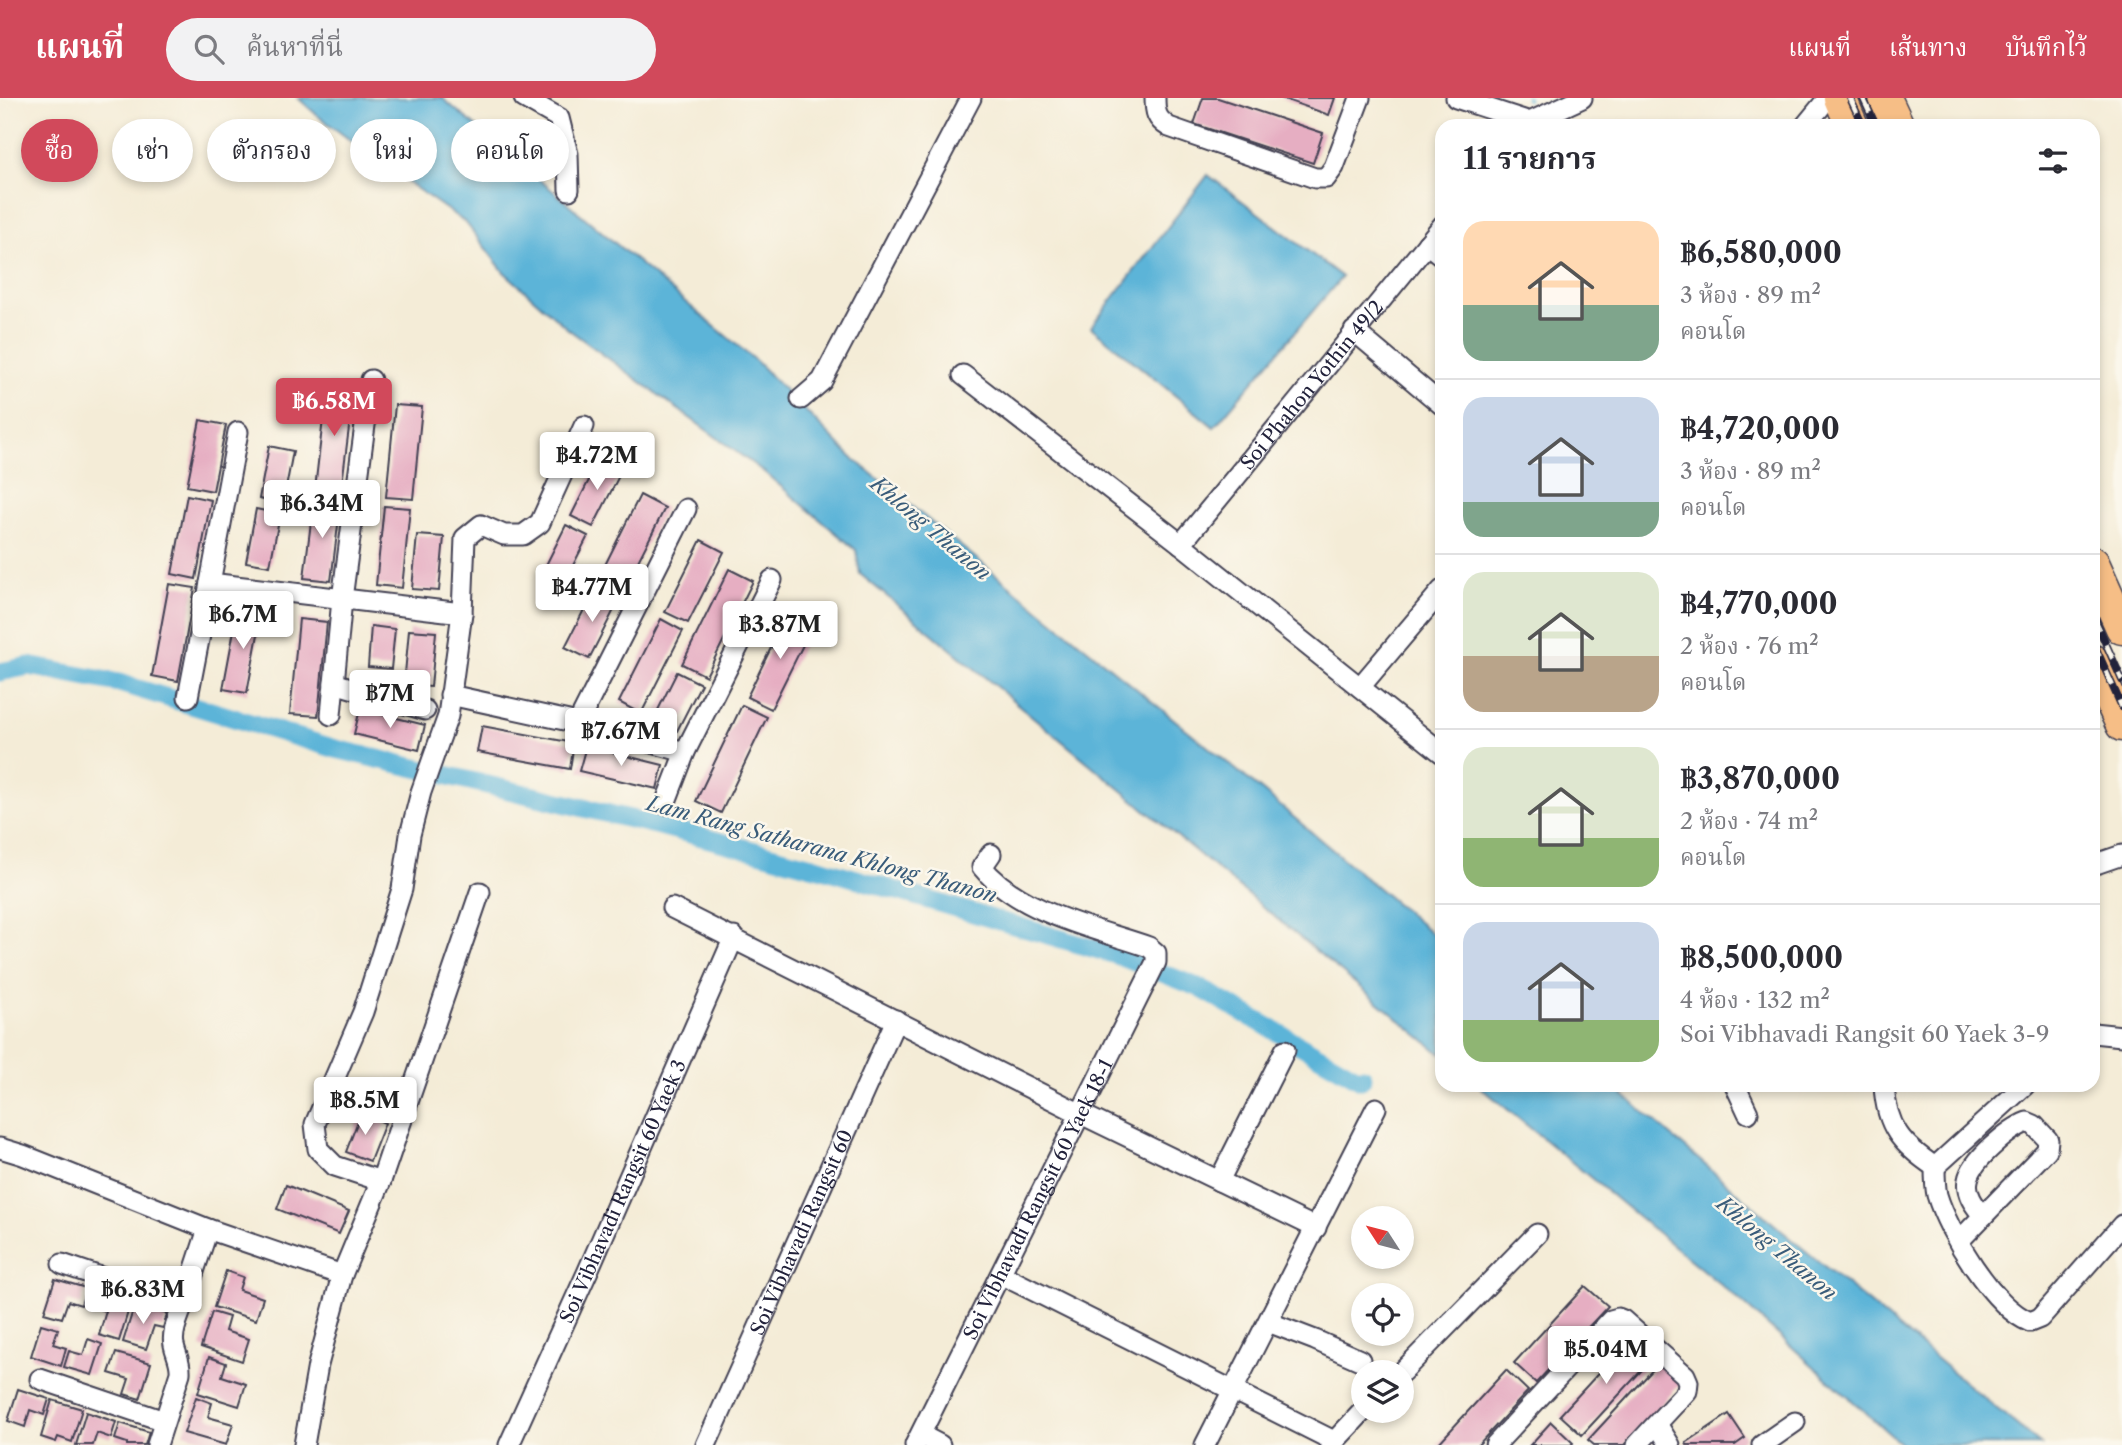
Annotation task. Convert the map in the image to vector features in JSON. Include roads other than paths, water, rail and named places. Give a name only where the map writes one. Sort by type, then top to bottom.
[{"type":"main road","points":[[1840,98],[1849,119]]},
{"type":"main road","points":[[1885,98],[1895,119]]},
{"type":"main road","points":[[2100,579],[2122,628]]},
{"type":"main road","points":[[2100,676],[2122,725]]},
{"type":"street","points":[[801,399],[822,381],[971,98]]},
{"type":"street","points":[[1155,98],[1155,111],[1159,121],[1168,127],[1315,178],[1326,178],[1334,167],[1360,98]]},
{"type":"street","points":[[1456,98],[1514,119]]},
{"type":"street","points":[[1538,119],[1582,98]]},
{"type":"street","points":[[1811,119],[1828,98]]},
{"type":"street","points":[[529,100],[559,118],[568,154],[569,190]]},
{"type":"street","name":"Soi Phahon Yothin 49/2","points":[[1181,544],[1354,331],[1434,250]]},
{"type":"street","points":[[1354,331],[1435,399]]},
{"type":"street","points":[[963,375],[1181,544],[1435,747]]},
{"type":"street","points":[[331,715],[342,599],[371,380]]},
{"type":"street","points":[[381,1181],[335,1166],[318,1149],[315,1124],[363,1012],[402,889],[410,835],[421,792],[448,716],[462,613],[465,538],[481,525],[504,535],[523,535],[540,523],[584,426]]},
{"type":"street","points":[[188,697],[238,432]]},
{"type":"street","points":[[578,723],[686,509]]},
{"type":"street","points":[[665,804],[685,752],[772,580]]},
{"type":"street","points":[[210,583],[462,613]]},
{"type":"street","points":[[1360,687],[1435,598]]},
{"type":"street","points":[[334,683],[425,710]]},
{"type":"street","points":[[450,695],[578,723],[685,752]]},
{"type":"street","name":"Soi Vibhavadi Rangsit 60 Yaek 18-1","points":[[918,1440],[1152,970],[1156,953],[1149,947],[1042,910],[1016,898],[982,867],[991,854]]},
{"type":"street","points":[[2100,863],[2122,855]]},
{"type":"street","points":[[304,1445],[318,1365],[342,1275],[381,1181],[480,892]]},
{"type":"street","points":[[672,908],[1081,1114],[1315,1228]]},
{"type":"street","name":"Soi Vibhavadi Rangsit 60 Yaek 3","points":[[509,1445],[734,937]]},
{"type":"street","name":"Soi Vibhavadi Rangsit 60","points":[[706,1445],[897,1020]]},
{"type":"street","points":[[2100,1034],[2122,1036]]},
{"type":"street","points":[[1219,1181],[1285,1050]]},
{"type":"street","points":[[1738,1092],[1748,1112]]},
{"type":"street","points":[[1884,1092],[1893,1126],[1908,1149],[1935,1167]]},
{"type":"street","points":[[1935,1167],[2017,1092]]},
{"type":"street","points":[[1205,1445],[1376,1108]]},
{"type":"street","points":[[1959,1241],[1983,1216],[2046,1150],[2048,1140],[2034,1125],[2027,1122],[2005,1134],[1981,1158],[1968,1180],[1971,1202],[1983,1216]]},
{"type":"street","points":[[0,1148],[23,1154],[208,1229],[342,1275]]},
{"type":"street","points":[[1935,1167],[1937,1194],[1977,1274],[2020,1318],[2030,1322],[2040,1318],[2122,1225]]},
{"type":"street","points":[[157,1445],[180,1373],[181,1362],[173,1343],[173,1333],[208,1229]]},
{"type":"street","points":[[1414,1360],[1537,1234]]},
{"type":"street","points":[[62,1264],[183,1305]]},
{"type":"street","points":[[1002,1275],[1332,1443],[1351,1423]]},
{"type":"street","points":[[1495,1445],[1611,1320],[1618,1318],[1685,1375],[1688,1382],[1687,1391],[1637,1445]]},
{"type":"street","points":[[1268,1322],[1315,1339],[1360,1360]]},
{"type":"street","points":[[40,1379],[164,1421]]},
{"type":"street","points":[[1762,1445],[1795,1422]]},
{"type":"street","points":[[1657,1424],[1670,1445]]},
{"type":"street","points":[[918,1440],[940,1445]]},
{"type":"water","name":"Khlong Thanon","points":[[298,98],[442,98],[467,119],[451,119],[451,182],[542,182],[757,362],[851,457],[1266,794],[1435,936],[1435,1049],[860,574],[856,550],[764,472],[568,329],[504,272],[466,223],[407,182],[437,182],[437,119],[350,119],[350,140],[336,130],[336,119],[322,119]]},
{"type":"water","points":[[1208,175],[1342,277],[1214,427],[1091,327]]},
{"type":"water","name":"Khlong Thanon","points":[[1487,1092],[1620,1092],[1795,1242],[2041,1445],[1902,1445],[1738,1299]]},
{"type":"waterway","name":"Lam Rang Satharana Khlong Thanon","points":[[0,672],[29,666],[119,683],[336,749],[660,826],[823,869],[1119,956],[1200,988],[1361,1080],[1363,1077]]},
{"type":"railway","points":[[1850,98],[1860,119]]},
{"type":"railway","points":[[1863,98],[1873,119]]},
{"type":"railway","points":[[2100,631],[2122,680]]},
{"type":"railway","points":[[2100,658],[2122,707]]}]
